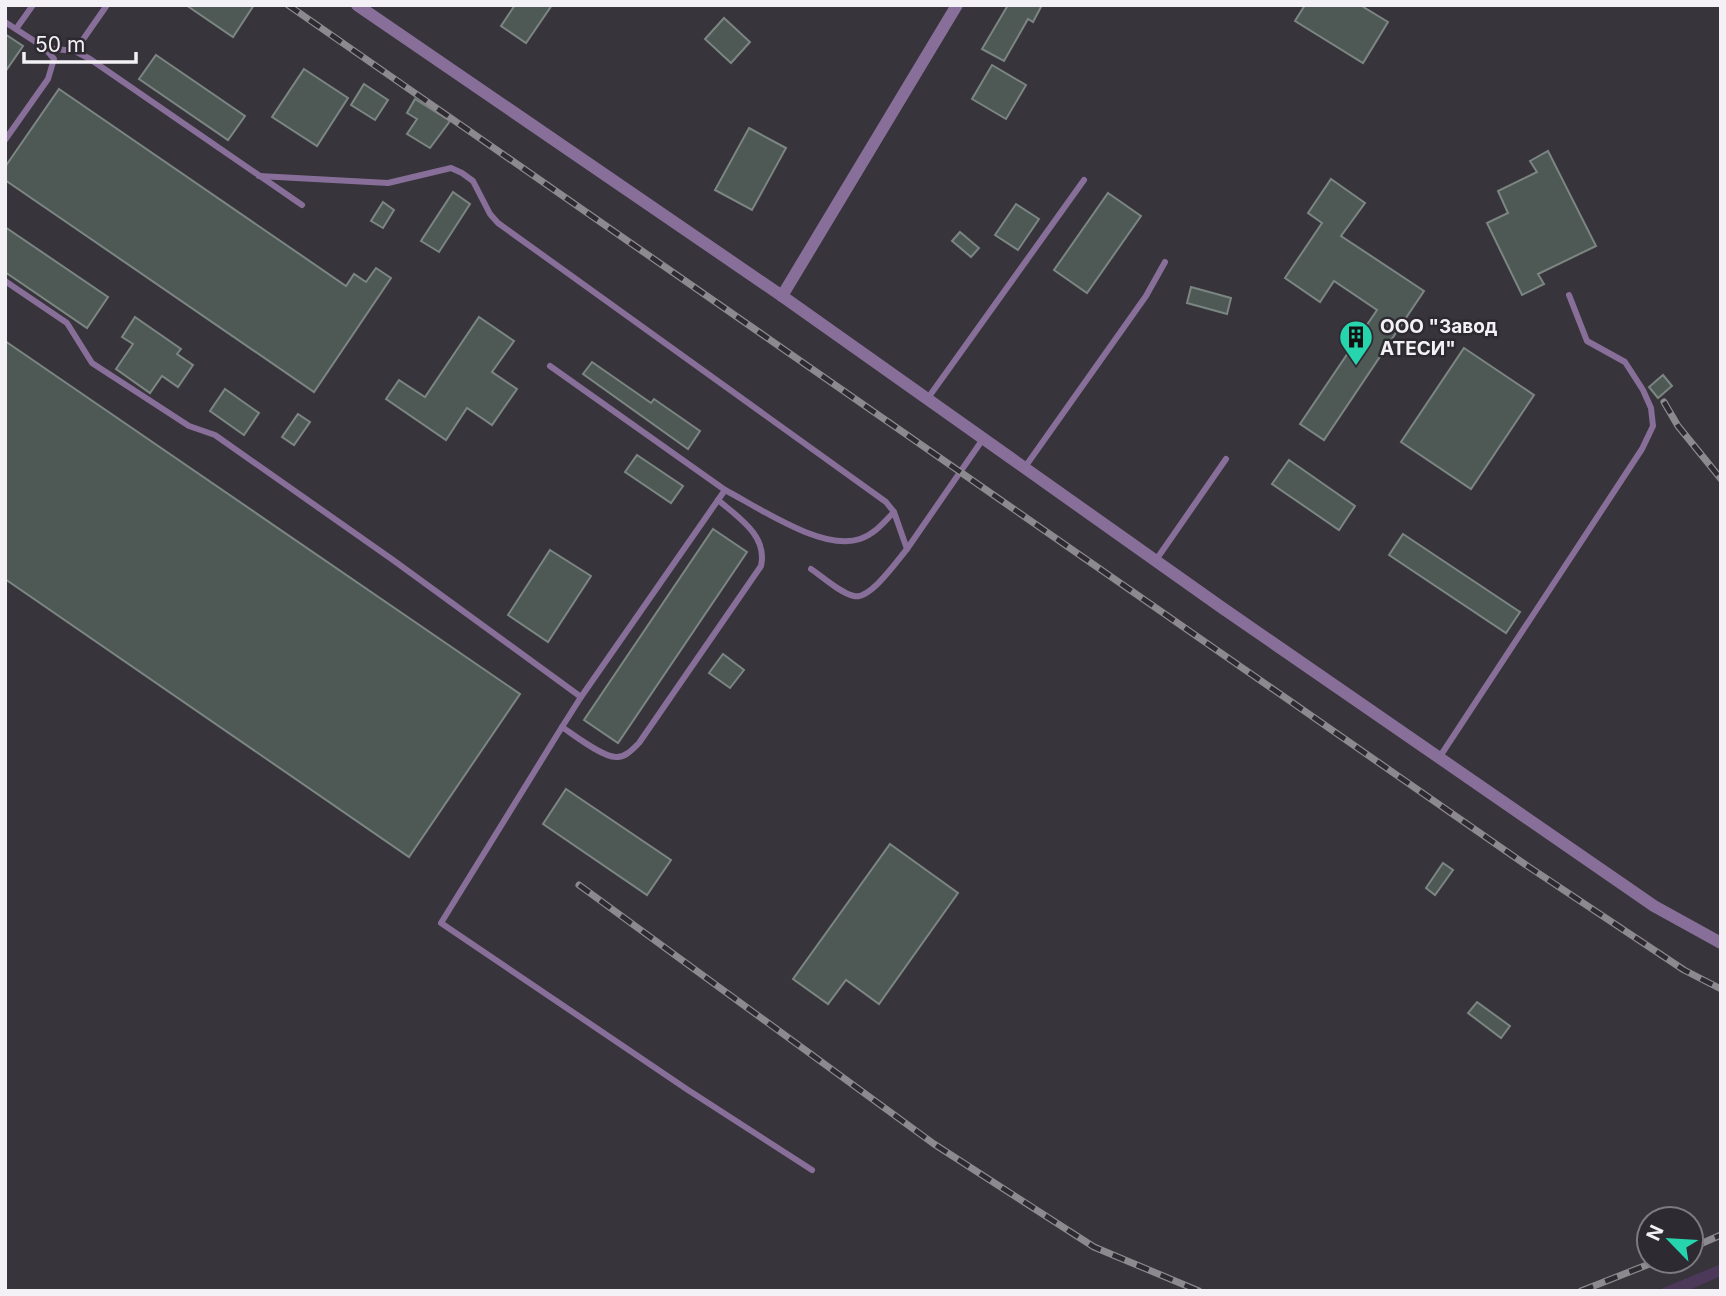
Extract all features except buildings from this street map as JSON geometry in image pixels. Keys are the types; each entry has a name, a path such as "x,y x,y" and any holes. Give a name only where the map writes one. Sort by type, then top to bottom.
{"street":[{"path":"357,5 782,296 1654,906 1721,943"},
{"path":"782,296 957,5"}],"lane":[{"path":"16,29 33,5"},
{"path":"75,51 107,5"},
{"path":"5,22 45,48 54,59 48,79 5,139"},
{"path":"45,48 75,51 302,205"},
{"path":"259,176 388,183 451,168 463,173 473,181 490,214 498,223 886,502 894,512 907,549"},
{"path":"928,398 1083,180"},
{"path":"1025,467 1146,296 1165,262"},
{"path":"5,281 67,323 92,363 189,426 215,435 581,697"},
{"path":"1439,758 1642,449 1653,426 1651,408 1625,362 1587,341 1569,295"},
{"path":"550,366 725,490 802,531 835,541 859,540 877,530 894,512"},
{"path":"811,569 852,596 861,596 878,584 907,549 984,438"},
{"path":"1156,560 1226,459"},
{"path":"725,490 581,697 441,923 688,1090 812,1170"},
{"path":"562,727 608,756 618,758 629,752 639,743 756,573 764,554 753,531 718,500"}],"shaded area":[{"path":"1721,1264 1721,1276 1687,1291 1656,1291 1695,1275 1705,1275 1705,1271"}],"railway":[{"path":"288,5 1529,867 1684,970 1721,989"},
{"path":"1664,402 1678,426 1721,479"},
{"path":"579,885 934,1144 1094,1247 1199,1291"},
{"path":"1705,1242 1721,1235"},
{"path":"1581,1291 1635,1270"}],"place":[{"name":"ООО \"Завод АТЕСИ\"","path":"1356,367"}]}
